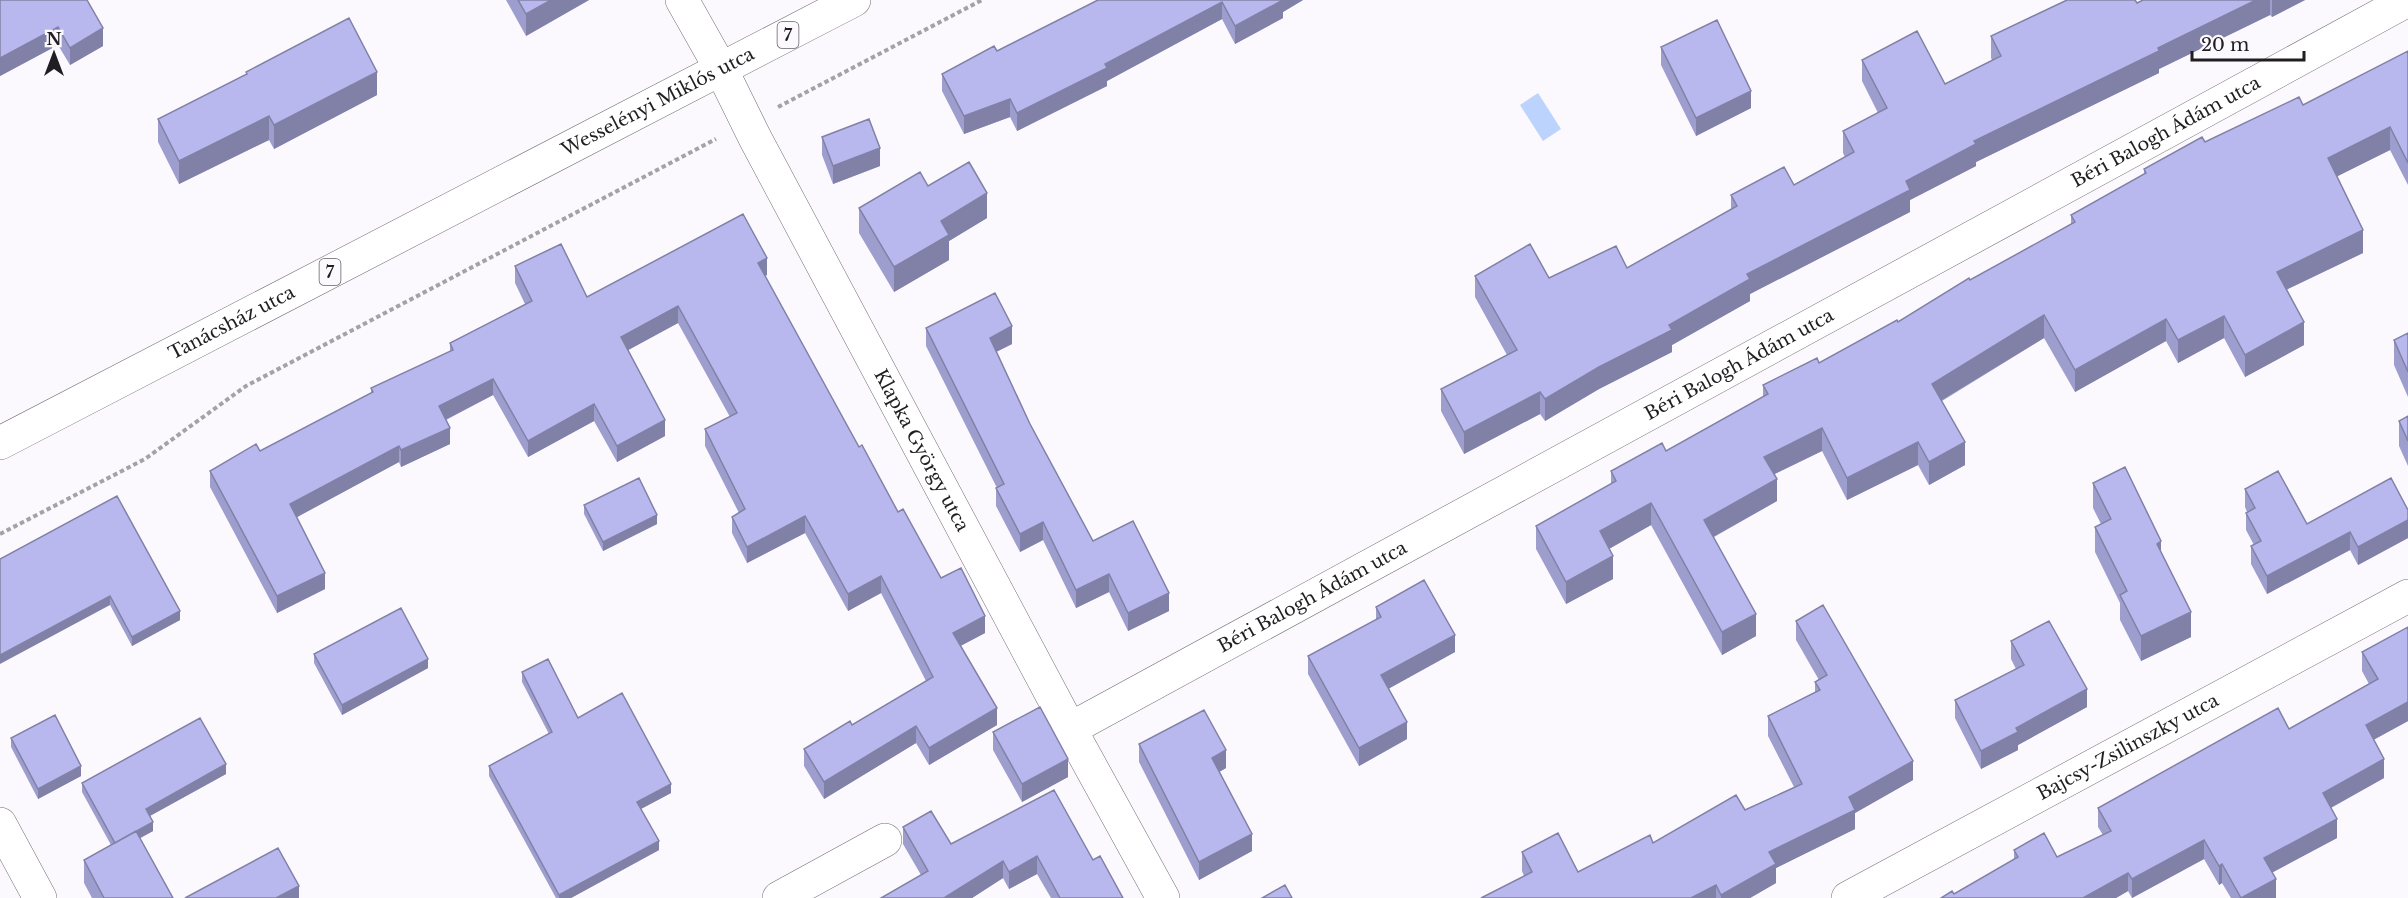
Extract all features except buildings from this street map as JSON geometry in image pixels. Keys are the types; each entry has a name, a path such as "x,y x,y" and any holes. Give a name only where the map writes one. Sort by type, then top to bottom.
{"street":[{"name":"Klapka György utca","path":"682,0 721,69 747,123 1070,729 1163,898"},
{"name":"Wesselényi Miklós utca","path":"462,204 854,0"},
{"name":"Béri Balogh Ádám utca","path":"1070,729 2408,0"},
{"name":"Tanácsház utca","path":"0,443 462,204"},
{"name":"Bajcsy-Zsilinszky utca","path":"1848,898 2408,596"},
{"path":"0,824 40,898"},
{"path":"779,898 885,840"}],"path":[{"path":"0,534 145,459 246,387 982,0"}],"water":[{"path":"1538,93 1561,129 1543,141 1520,105"}]}
